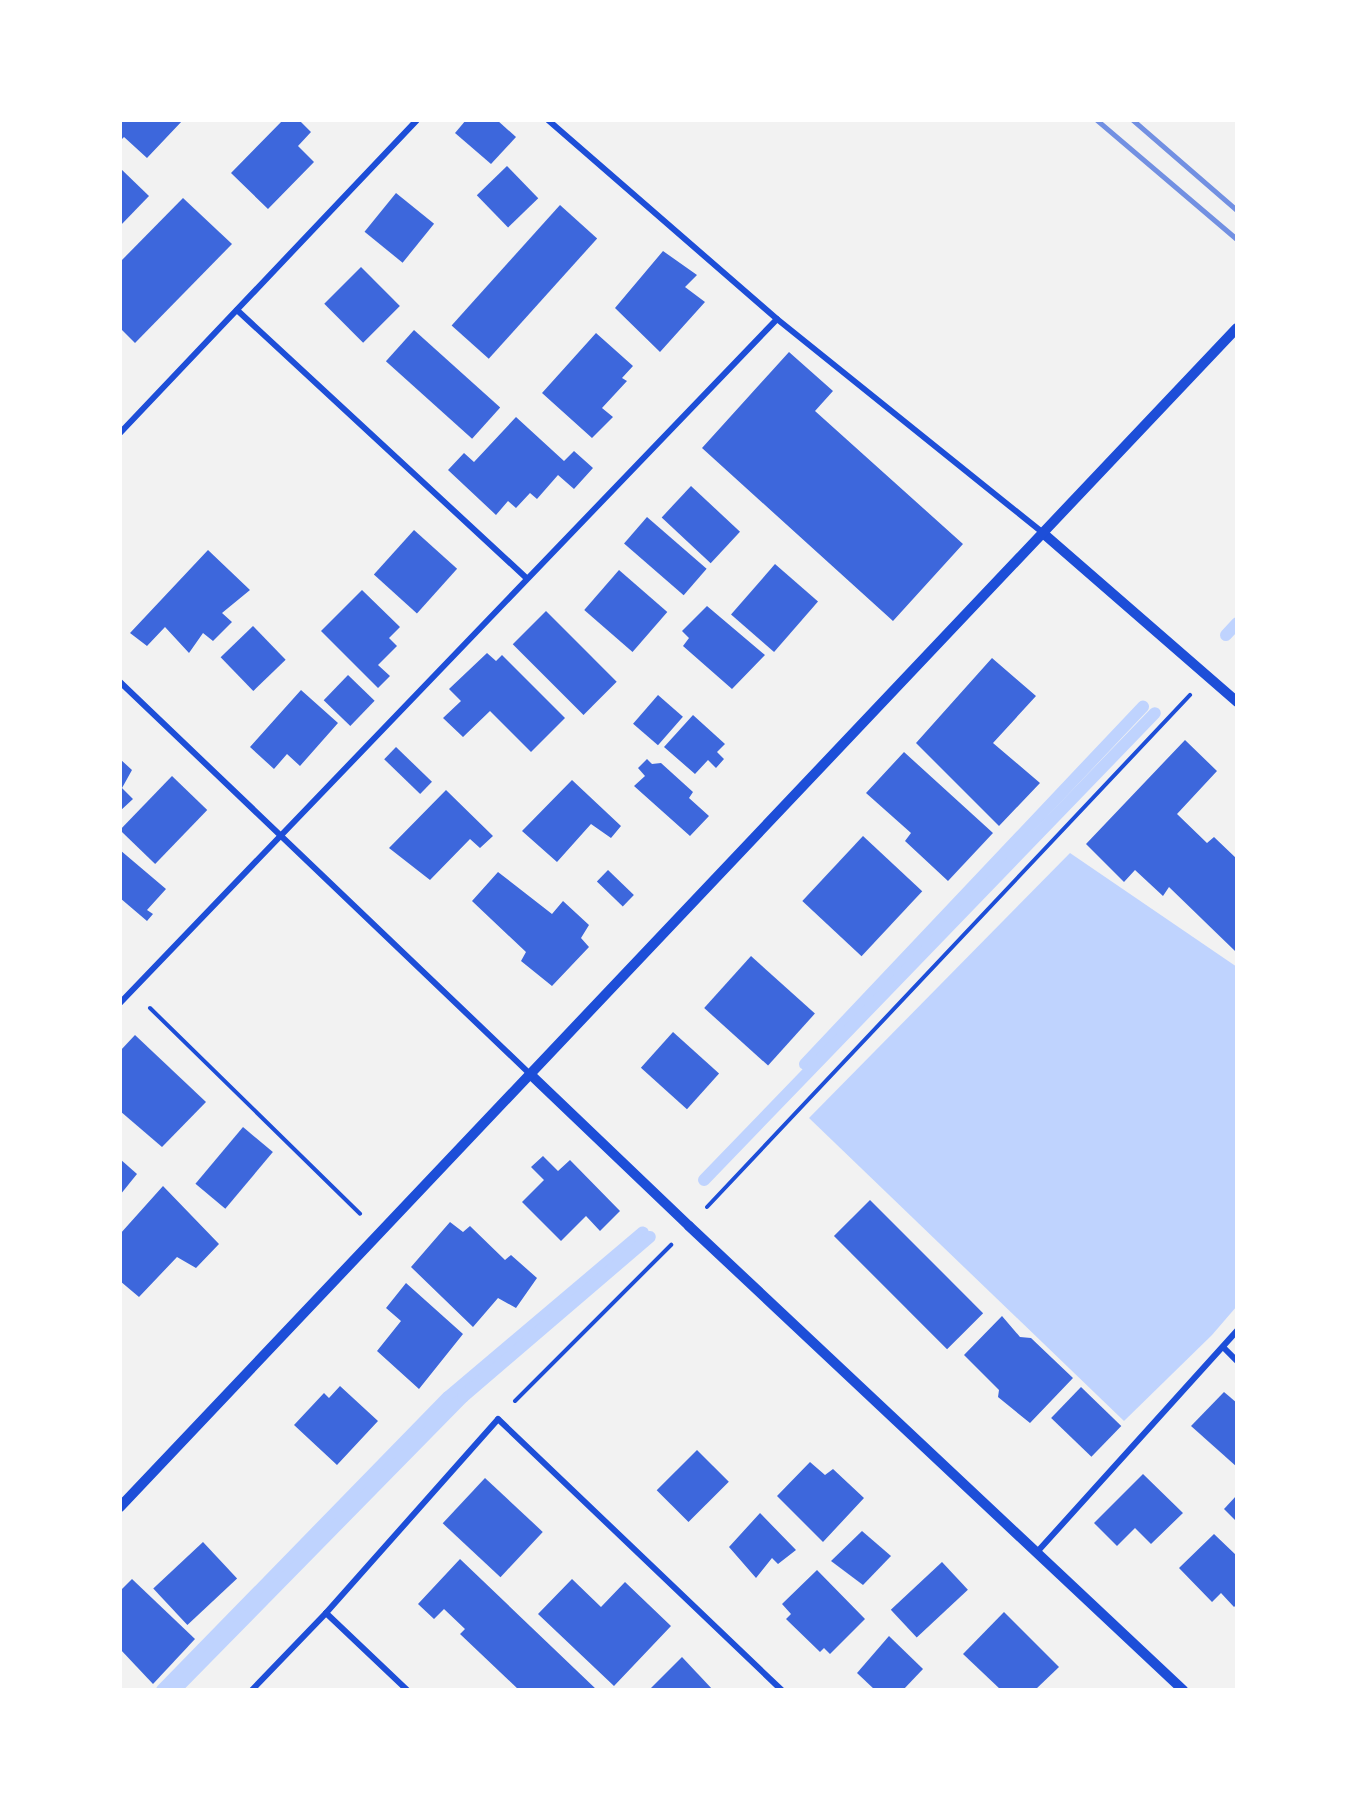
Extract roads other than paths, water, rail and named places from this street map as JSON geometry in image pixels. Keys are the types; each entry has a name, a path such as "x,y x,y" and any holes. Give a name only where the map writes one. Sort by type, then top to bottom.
{"street":[{"path":"120,433 417,120"},
{"path":"548,120 777,319 1044,534 1237,702"},
{"path":"237,310 526,578"},
{"path":"120,1003 777,319"},
{"path":"120,1507 1237,328"},
{"path":"120,682 689,1226 1038,1551 1183,1690"},
{"path":"1038,1551 1237,1331"},
{"path":"1222,1347 1237,1361"},
{"path":"252,1690 326,1613 498,1419 782,1690"},
{"path":"326,1613 407,1690"}],"water":[{"path":"1070,853 1237,967 1237,1306 1212,1335 1124,1421 809,1118"}],"waterway":[{"path":"1226,635 1237,623"},
{"path":"805,1064 1143,707"},
{"path":"704,1180 1155,713"},
{"path":"162,1690 448,1397 643,1232"},
{"path":"175,1690 463,1397 650,1237"}],"railway":[{"path":"1097,120 1237,239"},
{"path":"1133,120 1237,210"}]}
